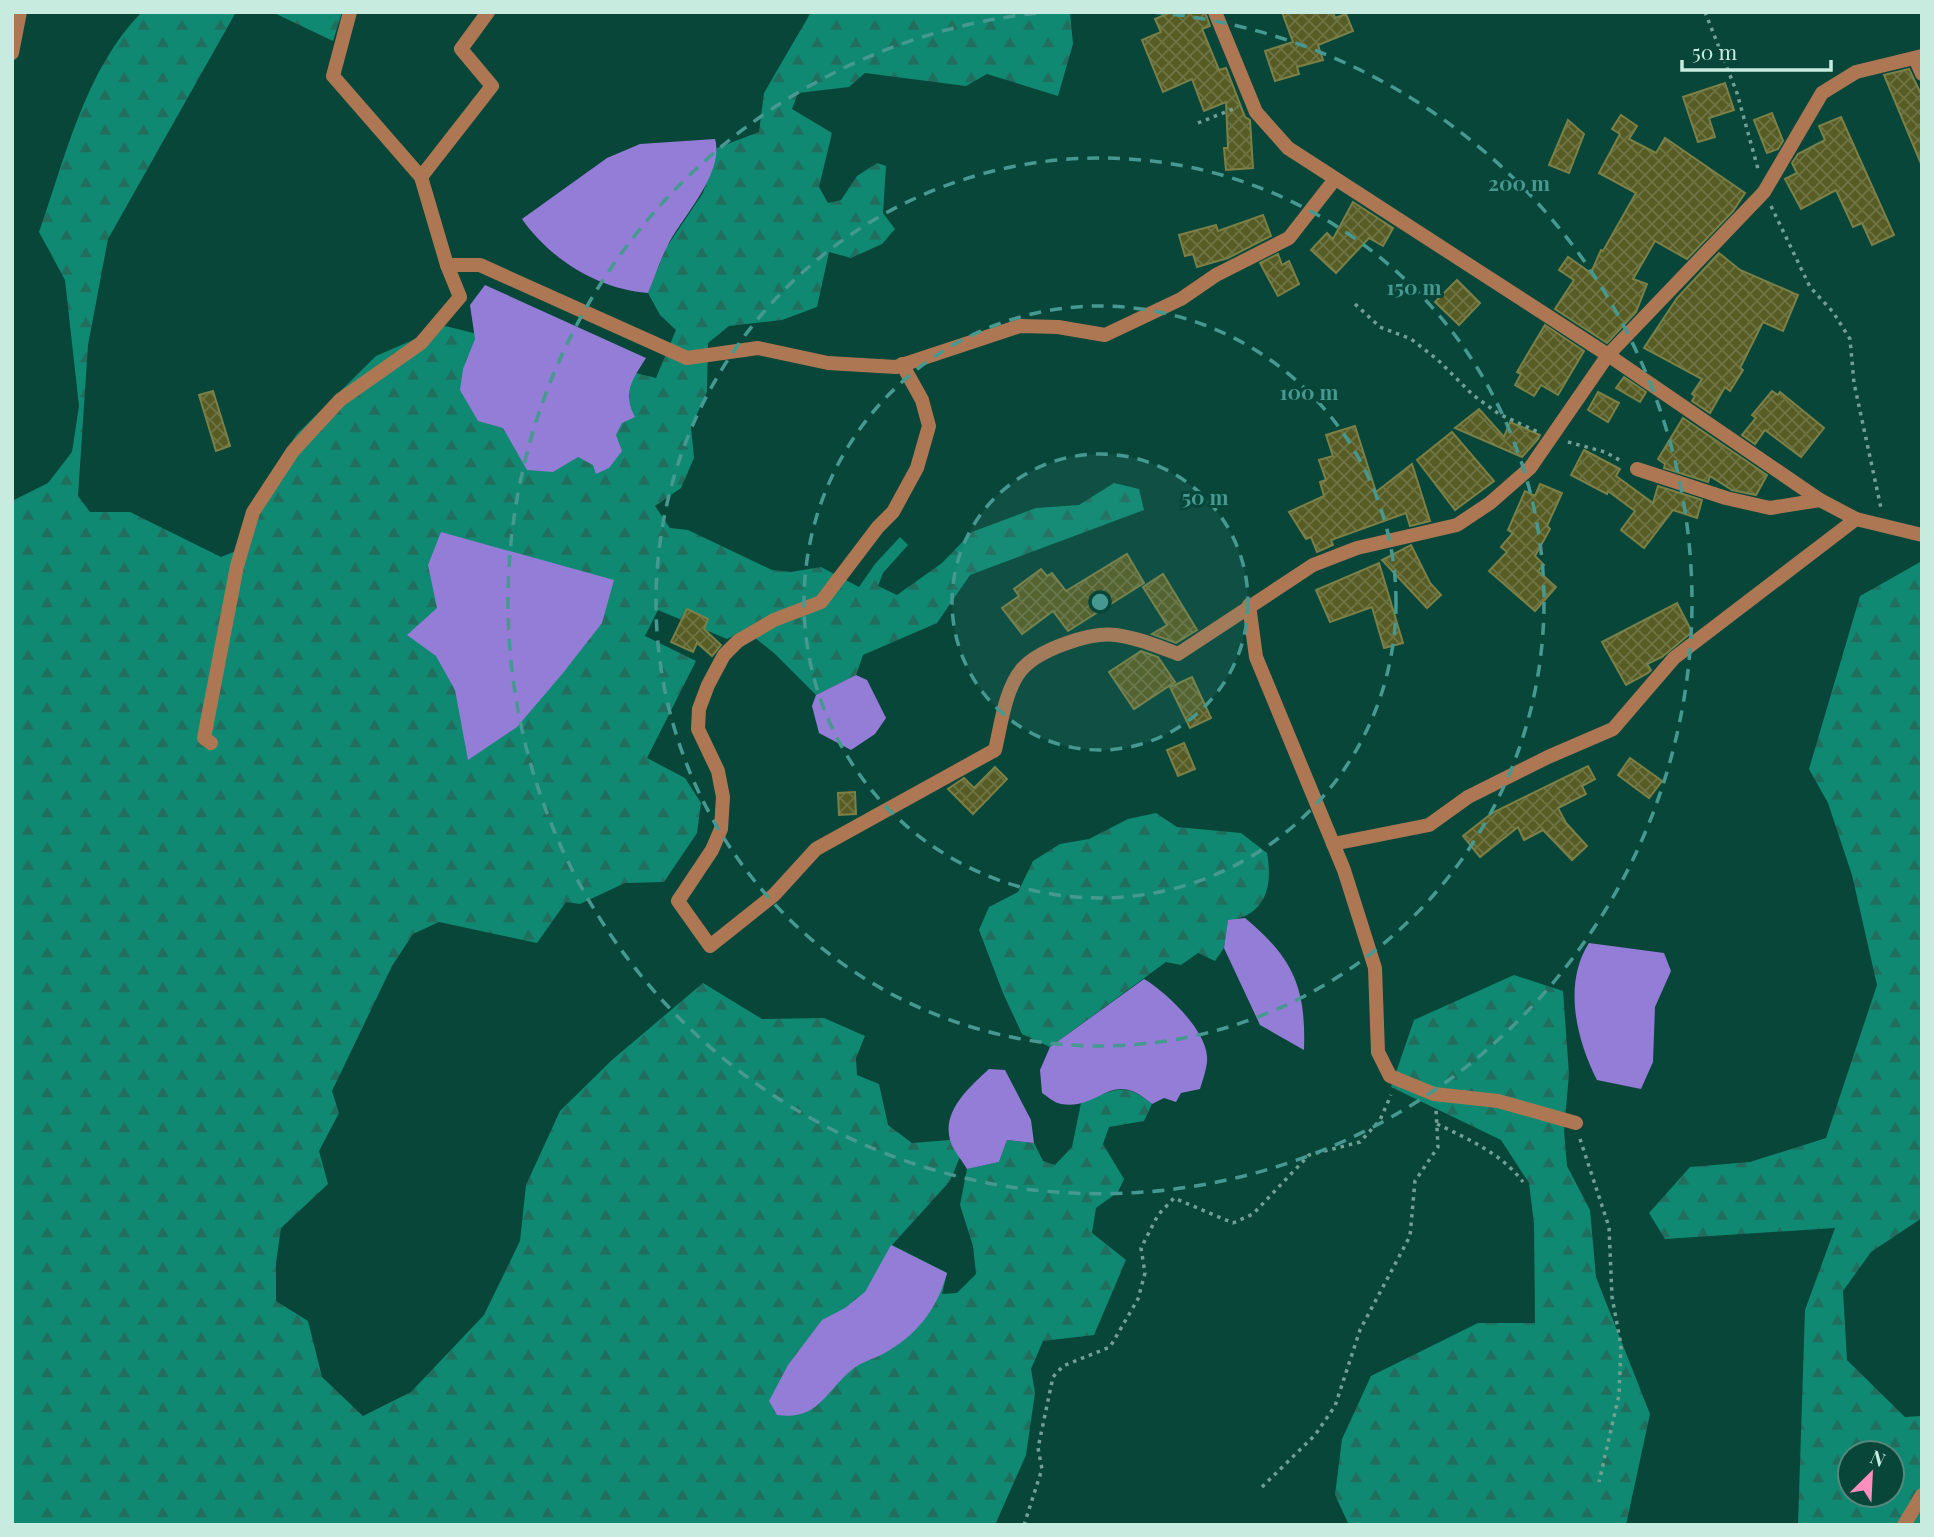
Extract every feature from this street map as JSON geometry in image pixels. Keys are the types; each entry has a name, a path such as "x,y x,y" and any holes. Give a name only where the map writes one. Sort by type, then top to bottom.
{"street":[{"path":"12,53 20,12"},
{"path":"211,743 204,738 237,566 253,512 293,451 340,400 421,343 460,297 447,265 421,177 333,76 350,12"},
{"path":"421,177 492,86 461,49 488,12"},
{"path":"1215,12 1256,112 1289,148 1608,355 1819,500 1856,519 1922,536"},
{"path":"902,364 922,400 929,426 917,468 893,512 878,527 821,602 774,620 738,640 724,655 699,709 698,729 718,771 723,797 721,829 712,850 678,901 710,946 775,895 816,849 995,750 1007,701 1022,670 1042,654 1064,643 1112,635 1138,639 1178,654 1313,565 1357,548 1457,525 1490,503 1530,468 1608,355 1764,192 1822,93 1856,72 1918,57 1922,74"},
{"path":"447,265 480,265 687,358 758,348 828,363 896,367 1020,326 1058,327 1104,335 1181,299 1216,275 1289,238 1335,179"},
{"path":"1637,469 1726,498 1770,508 1819,500"},
{"path":"1333,844 1429,825 1468,797 1548,757 1613,729 1674,659 1856,519"},
{"path":"1249,605 1256,657 1333,844 1375,968 1378,1052 1390,1076 1434,1094 1499,1101 1576,1123"},
{"path":"1904,1525 1922,1496"}],"path":[{"path":"1705,12 1737,93 1764,192 1810,287 1833,312 1850,339 1854,383 1885,527"},
{"path":"1198,123 1252,101"},
{"path":"1355,304 1380,327 1411,339 1499,414 1551,438 1605,452 1637,469"},
{"path":"1024,1525 1042,1469 1038,1448 1052,1377 1063,1366 1110,1347 1138,1298 1145,1273 1142,1248 1158,1215 1174,1198 1233,1223 1253,1214 1309,1155 1360,1142 1380,1120 1397,1080"},
{"path":"1262,1487 1315,1435 1335,1406 1360,1330 1410,1236 1415,1181 1438,1147 1434,1094"},
{"path":"1576,1123 1609,1227 1612,1297 1621,1345 1619,1395 1599,1482"},
{"path":"1437,1124 1473,1141 1511,1166 1523,1182"}],"green space":[{"path":"142,12 236,12 108,239 88,345 78,496 90,512 130,512 221,557 236,551 247,510 297,434 376,356 445,326 656,378 676,330 660,315 648,293 666,248 703,193 717,148 759,132 764,93 811,12 1070,12 1073,44 1058,96 987,74 966,86 865,73 849,87 798,93 792,109 832,133 819,187 828,203 841,200 857,176 877,163 886,166 883,213 895,229 882,244 851,258 829,252 817,307 782,320 729,326 708,343 707,392 691,427 694,458 681,488 655,506 670,528 688,530 772,570 791,572 821,567 859,587 875,564 900,537 908,545 883,573 878,586 897,595 942,563 972,532 1036,508 1079,505 1114,483 1139,489 1144,510 970,575 937,623 863,655 856,675 816,695 774,653 745,630 727,639 658,610 645,636 696,661 647,758 685,778 701,803 697,833 664,882 625,883 580,904 566,902 537,943 439,922 413,934 392,966 332,1091 339,1113 319,1151 328,1184 281,1228 276,1263 276,1301 308,1321 322,1377 363,1416 411,1392 484,1315 520,1241 526,1185 560,1111 612,1060 703,983 762,1019 824,1018 865,1036 856,1058 857,1075 879,1084 888,1125 912,1143 950,1140 960,1157 950,1181 892,1245 947,1273 942,1294 957,1293 976,1274 973,1246 960,1205 967,1169 999,1162 1007,1140 1034,1143 1043,1161 1055,1165 1072,1147 1081,1103 1118,1090 1133,1092 1152,1104 1144,1121 1109,1127 1103,1144 1124,1179 1118,1192 1096,1208 1092,1233 1126,1260 1094,1335 1043,1341 1031,1369 1035,1393 1026,1455 995,1525 12,1525 12,501 48,483 72,452 79,406 65,280 39,232 91,87 122,35"},
{"path":"272,12 342,12 333,41"},
{"path":"1922,561 1922,1218 1871,1252 1843,1291 1847,1360 1905,1417 1922,1416 1922,1525 1798,1525 1805,1310 1835,1228 1665,1239 1649,1213 1690,1167 1750,1162 1826,1138 1877,985 1852,875 1828,803 1809,769 1860,596"},
{"path":"1156,813 1177,827 1241,833 1267,853 1269,877 1264,898 1251,913 1228,921 1224,948 1215,961 1198,953 1181,965 1166,962 1050,1047 1022,1034 979,930 989,907 1018,892 1033,861 1060,844 1089,839 1128,819"},
{"path":"1514,975 1563,991 1569,1074 1564,1131 1567,1166 1590,1210 1596,1277 1650,1414 1626,1525 1349,1525 1335,1495 1342,1439 1371,1376 1478,1323 1535,1323 1534,1224 1529,1183 1501,1140 1391,1087 1414,1020"}],"shaded area":[{"path":"715,139 714,167 708,181 667,247 648,293 611,286 577,270 547,247 522,219 607,158 640,144"},
{"path":"485,285 646,358 630,387 629,401 635,417 622,423 616,435 622,451 609,468 596,474 593,465 578,457 553,472 527,470 503,428 478,421 460,390 463,369 475,339 470,305"},
{"path":"441,532 614,580 602,623 563,673 517,727 468,760 455,690 436,656 407,635 437,608 428,565"},
{"path":"856,675 867,680 886,718 875,734 851,750 819,733 812,706 816,695"},
{"path":"1245,918 1275,947 1293,975 1302,1008 1304,1050 1260,1025 1224,948 1228,920"},
{"path":"1589,943 1664,953 1671,971 1655,1007 1653,1062 1641,1089 1597,1080 1583,1047 1575,1011 1575,993 1576,976"},
{"path":"1144,979 1183,1012 1205,1045 1207,1060 1200,1089 1181,1093 1176,1102 1164,1098 1152,1104 1126,1089 1115,1090 1075,1104 1058,1103 1042,1093 1040,1070 1050,1047"},
{"path":"989,1069 1005,1070 1031,1120 1034,1143 1007,1140 999,1162 967,1169 951,1143 950,1119 959,1100"},
{"path":"891,1245 947,1273 937,1299 924,1321 895,1347 854,1368 812,1409 791,1416 777,1415 769,1401 788,1365 822,1320 845,1308 865,1292"}],"building":[{"path":"1172,12 1205,12 1210,26 1202,29 1219,70 1226,68 1245,117 1250,120 1253,168 1226,170 1226,102 1204,111 1192,79 1163,92 1142,40 1161,32 1155,19"},
{"path":"1282,12 1333,12 1335,18 1346,14 1353,31 1318,45 1323,60 1297,67 1299,74 1275,81 1265,51 1293,42"},
{"path":"1909,69 1922,96 1922,166 1884,75"},
{"path":"1725,83 1734,110 1709,118 1715,137 1698,142 1683,97"},
{"path":"1772,113 1783,141 1778,149 1767,153 1754,120"},
{"path":"1621,115 1637,126 1629,139 1656,153 1665,138 1745,193 1733,211 1687,259 1655,241 1633,279 1647,284 1636,312 1607,343 1555,309 1574,280 1559,270 1568,257 1591,273 1601,250 1603,251 1636,193 1599,173 1620,134 1612,129"},
{"path":"1841,117 1894,235 1872,245 1862,223 1853,227 1836,190 1801,209 1785,179 1797,173 1792,163 1798,154 1825,140 1819,126"},
{"path":"1568,120 1584,134 1569,173 1549,165"},
{"path":"1353,202 1393,228 1383,246 1369,238 1336,273 1311,250 1327,233 1333,239"},
{"path":"1263,215 1271,236 1228,258 1197,267 1193,254 1185,256 1179,235 1216,225 1218,231"},
{"path":"1719,253 1740,270 1798,295 1783,331 1763,322 1740,368 1743,370 1730,391 1725,387 1710,413 1692,401 1695,396 1692,394 1702,379 1644,348 1677,298"},
{"path":"1278,254 1282,265 1289,261 1299,284 1278,296 1260,263"},
{"path":"1457,280 1480,303 1459,325 1435,302"},
{"path":"1545,325 1584,351 1558,395 1541,385 1534,396 1515,385 1521,374 1517,372"},
{"path":"1624,377 1646,392 1640,402 1616,388"},
{"path":"213,391 230,446 216,451 199,395"},
{"path":"1772,391 1778,395 1780,392 1824,428 1801,457 1765,430 1755,444 1742,435 1756,418 1752,415"},
{"path":"1598,392 1619,403 1608,422 1588,410"},
{"path":"1479,409 1504,437 1510,422 1540,435 1522,457 1455,428"},
{"path":"1683,418 1767,475 1756,495 1732,490 1710,476 1708,482 1664,468 1665,464 1658,459"},
{"path":"1355,426 1376,492 1412,464 1430,521 1410,526 1406,513 1331,540 1333,545 1317,552 1311,537 1306,539 1289,512 1324,496 1320,482 1326,480 1319,460 1333,456 1326,435"},
{"path":"1452,432 1494,481 1455,510 1417,460"},
{"path":"1584,450 1620,469 1616,476 1653,503 1658,486 1702,500 1697,518 1673,510 1644,548 1621,530 1635,511 1608,491 1607,494 1571,475"},
{"path":"1540,484 1562,493 1547,526 1550,529 1535,556 1544,565 1538,571 1556,587 1535,611 1489,571 1507,552 1501,547 1513,533 1508,530 1525,491 1535,496"},
{"path":"1411,545 1430,583 1441,595 1427,608 1382,560"},
{"path":"1127,554 1144,583 1068,631 1053,611 1022,634 1002,608 1019,596 1014,589 1041,569 1047,576 1052,573 1066,591"},
{"path":"1379,563 1403,643 1384,648 1372,607 1330,622 1316,590"},
{"path":"1163,574 1197,630 1176,643 1152,634 1167,625 1143,587"},
{"path":"1677,603 1692,632 1662,657 1647,664 1651,670 1648,673 1626,685 1602,642"},
{"path":"687,609 708,619 704,629 721,645 712,656 697,643 693,652 671,642"},
{"path":"1141,651 1158,657 1175,682 1134,709 1109,672"},
{"path":"1192,677 1211,718 1190,728 1170,687"},
{"path":"1184,743 1195,769 1178,776 1167,750"},
{"path":"1630,758 1662,781 1649,798 1618,775"},
{"path":"1588,766 1595,779 1582,786 1586,794 1558,808 1566,823 1587,846 1572,860 1543,830 1524,840 1518,827 1480,857 1463,836 1492,813"},
{"path":"995,767 1007,779 973,814 948,789 964,778 974,788"},
{"path":"855,792 856,814 839,815 838,793"}]}
